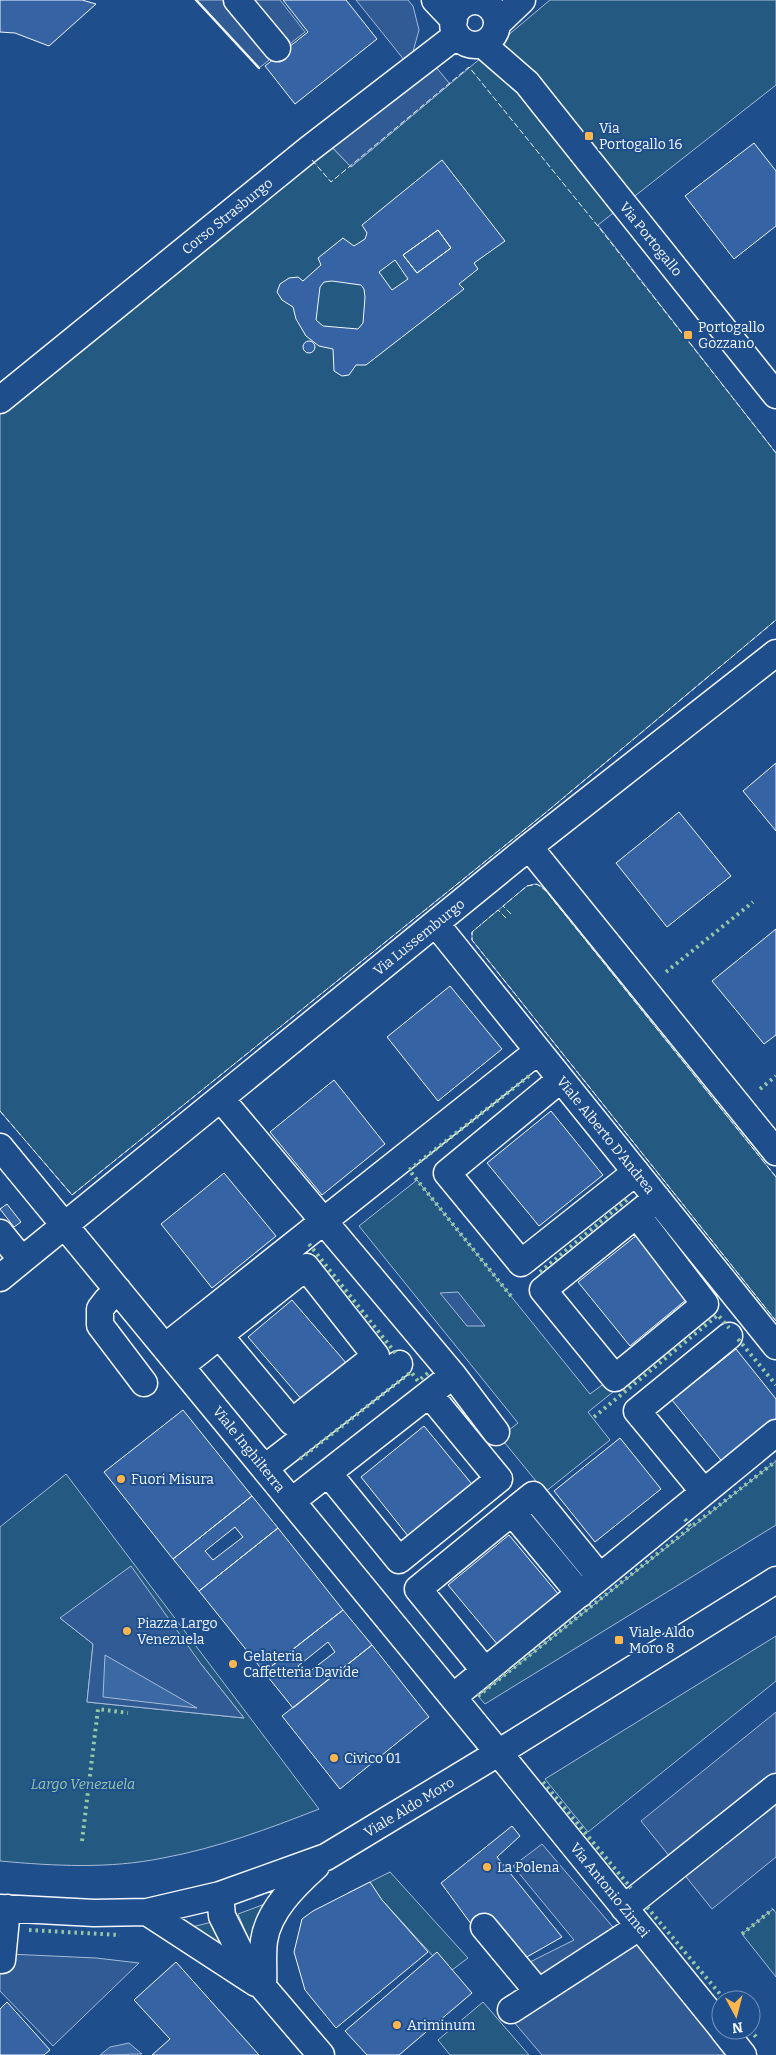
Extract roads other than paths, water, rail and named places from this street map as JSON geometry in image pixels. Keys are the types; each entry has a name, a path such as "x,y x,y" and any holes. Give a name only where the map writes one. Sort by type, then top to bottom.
{"street":[{"path":"237,0 278,48"},
{"name":"Via Portogallo","path":"435,0 478,18 527,83 776,395"},
{"name":"Corso Strasburgo","path":"0,400 309,149 478,18 522,0"},
{"name":"Via Lussemburgo","path":"0,1278 529,847 776,653"},
{"path":"529,847 776,1152"},
{"name":"Viale Alberto D'Andrea","path":"436,924 776,1346"},
{"path":"173,1356 323,1221 538,1051"},
{"path":"561,1079 447,1173 615,1378 705,1304 637,1215"},
{"path":"221,1099 453,1375 496,1432"},
{"name":"Viale Inghilterra","path":"0,1146 498,1752"},
{"path":"521,1263 636,1172"},
{"path":"543,1290 657,1198"},
{"path":"0,1233 22,1260"},
{"path":"173,1356 219,1335 306,1267 376,1356 292,1422 219,1335"},
{"path":"118,1290 106,1300 100,1310 100,1325 144,1383"},
{"path":"704,1492 637,1411 729,1336"},
{"path":"265,1468 399,1364"},
{"path":"292,1501 453,1375"},
{"path":"328,1473 399,1560 498,1479 430,1394"},
{"path":"453,1697 776,1433"},
{"path":"485,1671 418,1589 512,1512 533,1495 600,1577"},
{"path":"512,1512 580,1594"},
{"name":"Viale Aldo Moro","path":"3,1908 94,1913 147,1912 220,1895 326,1857 776,1580"},
{"name":"Via Antonio Zimei","path":"498,1752 711,2015"},
{"path":"484,1927 527,1999 632,1917 776,1787"},
{"path":"263,1987 264,1939 274,1916 289,1892 326,1857"},
{"path":"220,1895 222,1916 239,1950 263,1987 321,2055"},
{"path":"2,1953 3,1908"},
{"path":"147,1912 263,1987"},
{"name":"Via Antonio Zimei","path":"731,2040 743,2055"}],"place":[{"name":"Via Portogallo 16","path":"589,136"},
{"name":"Portogallo Gozzano","path":"688,335"},
{"name":"Fuori Misura","path":"121,1479"},
{"name":"Piazza Largo Venezuela","path":"127,1631"},
{"name":"Viale Aldo Moro 8","path":"619,1640"},
{"name":"Gelateria Caffetteria Davide","path":"233,1664"},
{"name":"Civico 01","path":"334,1758"},
{"name":"La Polena","path":"487,1867"},
{"name":"Ariminum","path":"397,2025"}],"park label":[{"name":"Largo Venezuela","path":"83,1784"}]}
